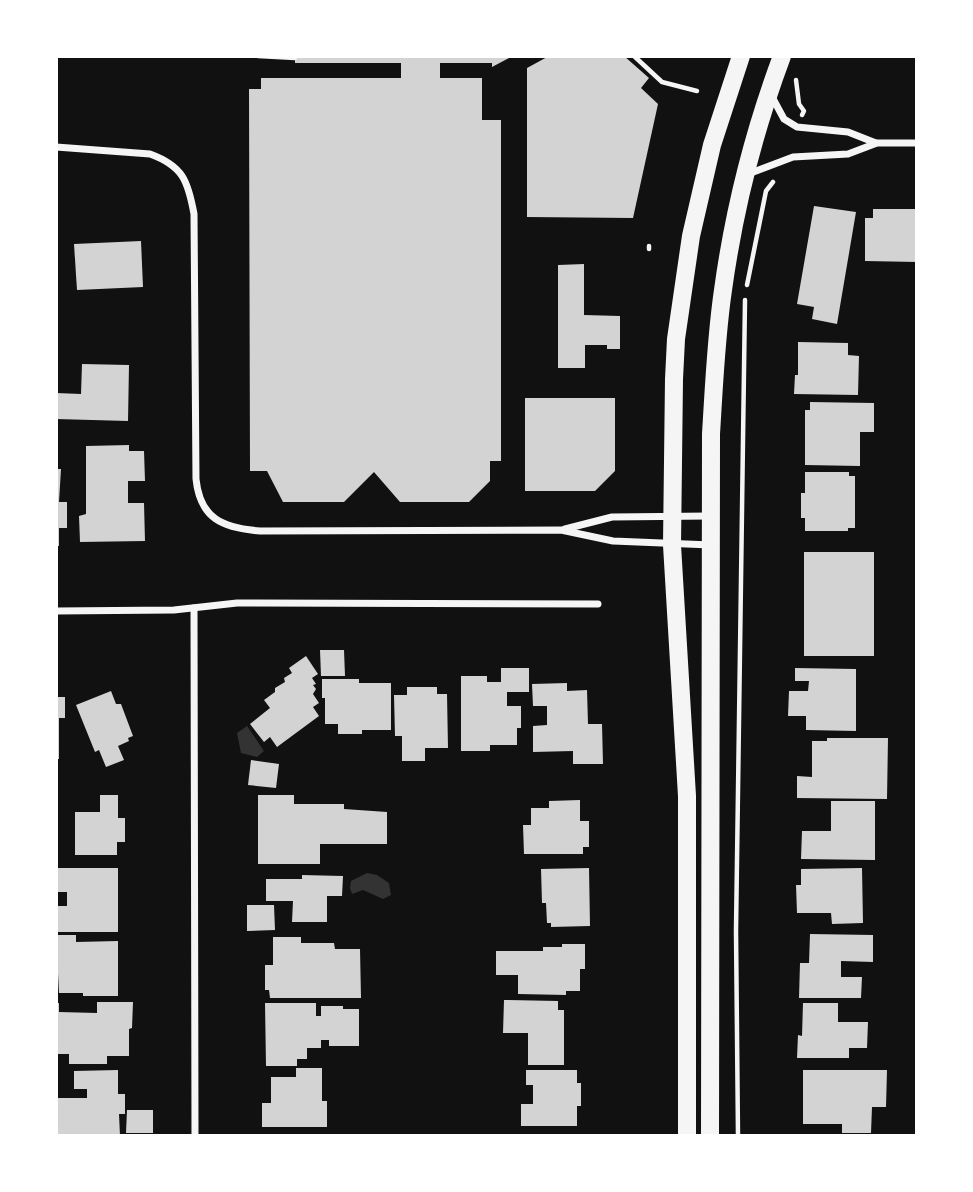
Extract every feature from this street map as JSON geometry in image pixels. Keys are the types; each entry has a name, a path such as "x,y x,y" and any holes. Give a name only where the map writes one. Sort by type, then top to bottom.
{"main road":[{"path":"687,1136 687,796 672,545 676,339 691,236 712,145 740,56"},
{"path":"710,1136 711,434 715,365 723,291 745,175 782,56"}],"street":[{"path":"769,91 784,119 797,127 848,132 877,143"},
{"path":"745,175 793,157 848,153 877,143 917,143"},
{"path":"56,148 150,154 164,159 182,174 189,186 194,214 197,496 211,517 235,529 260,531 561,530 613,541 712,545"},
{"path":"561,530 612,517 712,516"},
{"path":"56,611 194,608 237,603 598,604"},
{"path":"194,608 195,1136"}],"path":[{"path":"258,56 295,58"},
{"path":"634,56 662,82 697,91"},
{"path":"797,127 804,111 799,103 795,82 798,73"},
{"path":"738,1136 736,931 745,297 766,191 776,178"}],"shaded area":[{"path":"247,726 264,751 257,757 241,753 237,733"},
{"path":"367,873 377,875 389,883 391,895 383,899 363,890 352,894 351,881"}],"building":[{"path":"295,56 513,56 492,67 492,63 440,63 440,78 482,78 482,120 501,120 501,461 490,461 490,481 469,502 400,502 374,472 344,502 283,502 267,471 250,471 249,89 261,89 261,78 401,78 401,63 295,63"},
{"path":"549,56 624,56 649,78 641,88 658,104 633,218 527,217 527,68"},
{"path":"814,206 856,212 837,324 812,319 814,307 797,304"},
{"path":"873,209 917,209 917,262 865,261 865,218 873,218"},
{"path":"141,241 143,287 77,290 74,244"},
{"path":"584,264 584,315 620,316 620,349 607,349 607,345 585,345 585,368 558,368 558,265"},
{"path":"798,342 848,343 848,355 859,356 858,395 794,394 795,375 798,375"},
{"path":"82,364 129,365 128,421 56,419 56,393 81,394"},
{"path":"525,398 615,398 615,471 595,491 525,491"},
{"path":"810,402 874,403 874,432 860,432 860,466 805,465 805,410 810,410"},
{"path":"129,445 129,451 144,451 145,481 128,481 128,503 144,503 145,541 80,542 79,516 86,514 86,446"},
{"path":"56,469 61,469 59,502 67,502 67,528 59,528 59,546 56,546"},
{"path":"805,472 849,472 849,476 855,476 855,528 848,528 848,531 805,531 805,518 801,518 801,493 805,493"},
{"path":"804,552 874,552 874,656 804,656"},
{"path":"320,650 344,650 345,676 321,676"},
{"path":"306,656 318,674 312,678 316,684 313,685 316,689 313,694 319,703 313,707 319,716 277,747 270,737 264,742 250,724 270,708 264,700 285,682 284,678 292,673 289,668"},
{"path":"501,668 529,668 529,692 507,692 507,706 521,706 521,728 517,728 517,745 490,745 490,751 461,751 461,676 487,676 487,682 501,682"},
{"path":"795,668 856,669 856,731 806,730 806,716 788,716 789,691 808,691 809,681 795,681"},
{"path":"322,679 359,679 359,683 391,683 391,730 362,730 362,734 338,734 338,724 325,724"},
{"path":"567,683 567,691 587,690 588,724 602,724 603,764 573,764 573,751 533,752 533,726 547,725 547,706 533,706 532,684"},
{"path":"407,687 437,687 437,694 447,694 448,748 425,748 425,761 402,761 402,736 395,736 394,695 407,695"},
{"path":"111,691 116,704 121,704 133,736 118,746 124,760 106,767 99,750 95,752 76,705"},
{"path":"56,697 65,697 65,718 59,718 59,759 56,759"},
{"path":"827,738 888,738 887,799 797,798 797,776 812,777 812,741 827,741"},
{"path":"251,760 279,764 276,788 248,785"},
{"path":"100,795 118,795 118,818 125,818 125,842 117,842 117,855 75,855 75,812 100,812"},
{"path":"258,795 294,795 294,804 344,804 344,809 387,812 387,844 320,844 320,864 258,864"},
{"path":"580,800 580,821 589,821 589,847 583,847 583,854 524,854 523,825 531,825 531,808 549,808 549,801"},
{"path":"831,801 875,801 875,860 801,859 802,831 831,831"},
{"path":"56,868 118,868 118,932 56,932 56,906 67,906 67,892 56,892"},
{"path":"589,868 590,926 551,927 551,923 547,923 546,903 542,903 541,869"},
{"path":"862,868 863,923 832,924 831,913 797,913 796,885 801,885 801,869"},
{"path":"302,875 343,876 342,896 327,896 327,922 292,922 293,901 266,901 266,879 302,879"},
{"path":"247,905 274,905 275,930 247,931"},
{"path":"810,934 873,935 873,962 841,961 841,977 862,977 861,998 799,998 800,963 809,963"},
{"path":"56,935 76,935 76,942 118,941 118,996 59,993"},
{"path":"273,937 301,937 301,943 334,943 335,949 360,949 361,998 270,998 269,990 265,990 265,965 273,965"},
{"path":"562,944 585,944 585,969 580,969 580,991 566,991 566,995 518,994 518,975 496,975 496,951 543,951 543,947 562,947"},
{"path":"504,1000 558,1001 558,1010 564,1010 564,1065 528,1065 528,1033 503,1033"},
{"path":"97,1002 133,1002 129,1056 107,1056 107,1064 69,1064 69,1054 56,1054 56,1003 59,1003 59,1012 97,1013"},
{"path":"265,1003 316,1003 316,1016 321,1016 321,1006 359,1009 359,1046 329,1046 329,1040 321,1040 321,1048 307,1048 307,1059 297,1059 297,1066 266,1066"},
{"path":"803,1003 838,1003 838,1022 868,1022 867,1048 849,1048 849,1058 797,1058 798,1035 802,1036"},
{"path":"296,1068 322,1068 322,1101 327,1101 327,1127 262,1127 262,1103 271,1103 271,1077 296,1077"},
{"path":"118,1070 118,1094 125,1094 125,1114 119,1114 120,1136 57,1136 56,1098 87,1098 87,1089 74,1089 74,1071"},
{"path":"526,1070 577,1070 577,1083 581,1083 581,1106 577,1106 577,1126 521,1126 521,1104 533,1104 533,1085 526,1085"},
{"path":"803,1070 887,1070 886,1107 872,1107 871,1133 842,1133 842,1124 803,1124"},
{"path":"127,1110 153,1110 153,1133 126,1133"}]}
